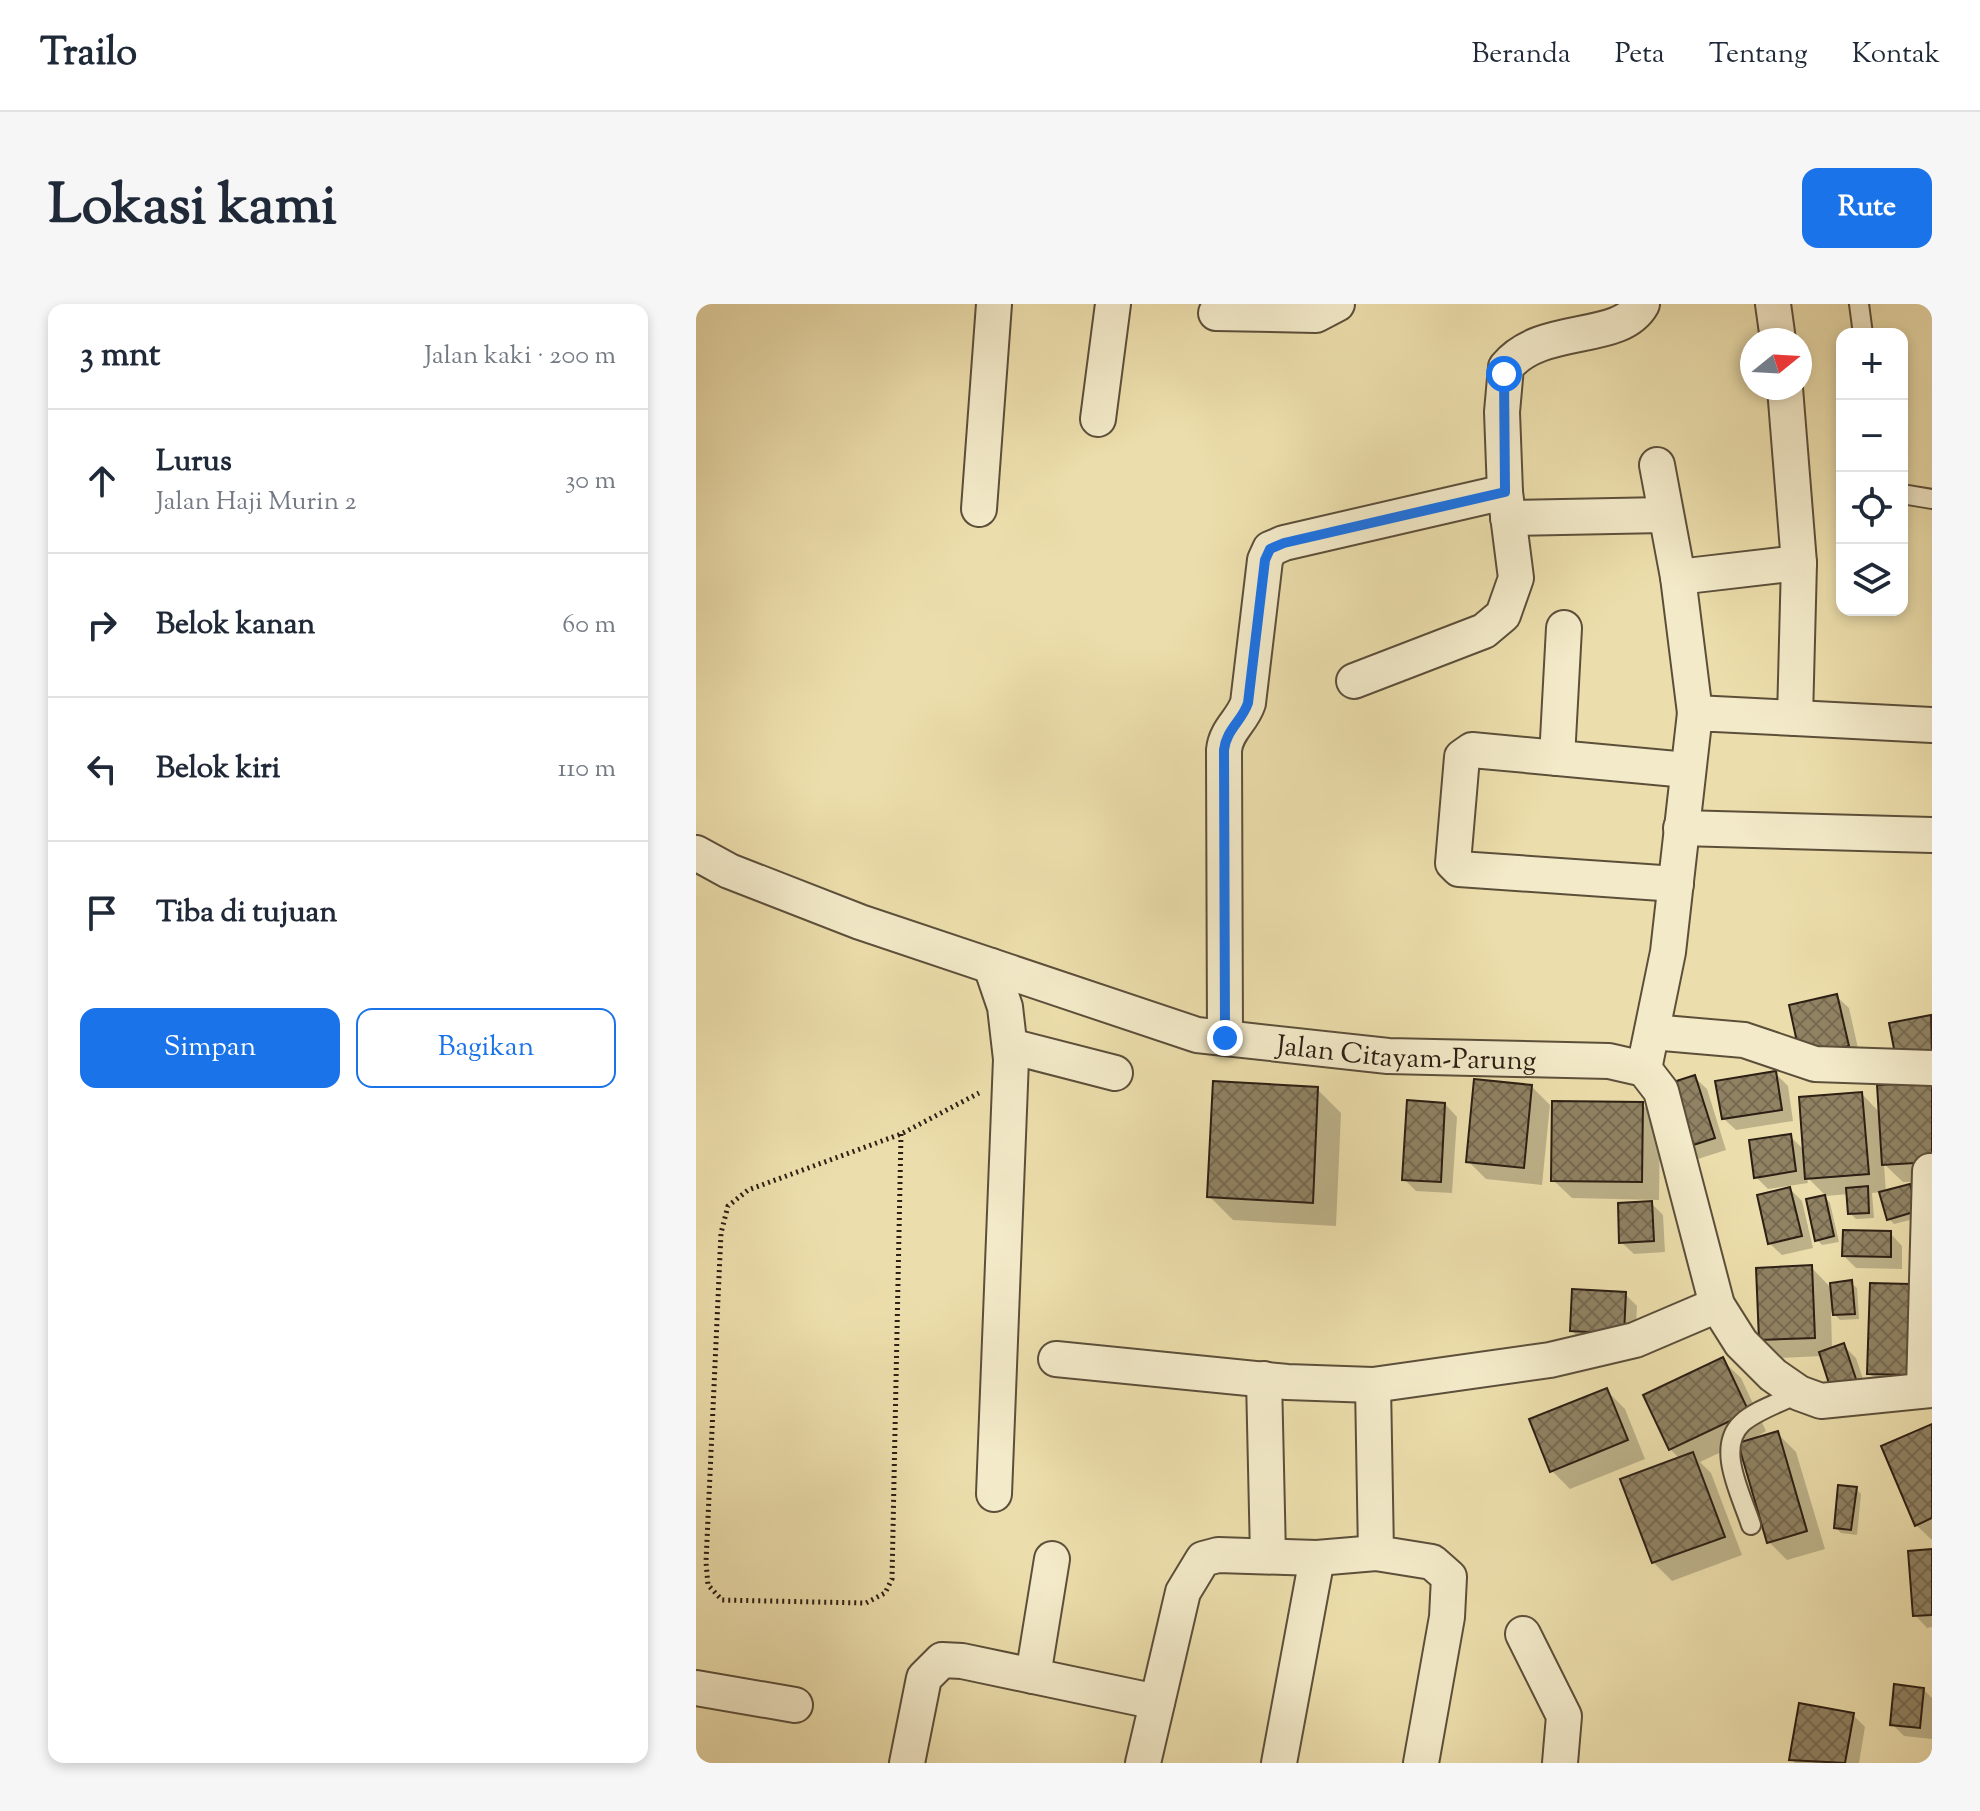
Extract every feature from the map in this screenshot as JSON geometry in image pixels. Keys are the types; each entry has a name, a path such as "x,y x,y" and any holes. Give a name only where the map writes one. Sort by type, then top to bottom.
{"street":[{"path":"979,509 994,304"},
{"path":"1098,419 1113,304"},
{"path":"1216,313 1316,315 1337,304"},
{"path":"1354,681 1484,631 1503,615 1516,578 1507,505 1502,412 1506,367 1528,347 1627,322 1642,304"},
{"path":"1773,304 1776,328"},
{"path":"1786,400 1799,563 1795,718"},
{"path":"1657,465 1678,577 1695,713 1676,884 1644,1069 1661,1091 1717,1305 1741,1343 1773,1375 1799,1393 1821,1401 1928,1389 1930,1171"},
{"path":"1225,1038 1225,736 1245,713 1248,703 1265,560 1270,549 1284,543 1507,505 1664,515"},
{"path":"1678,577 1799,563"},
{"path":"1557,758 1564,628"},
{"path":"1695,713 1932,725"},
{"path":"1676,884 1466,870 1453,863 1462,757 1466,752 1687,770"},
{"path":"1681,828 1932,835"},
{"name":"Jalan Citayam-Parung","path":"696,853 729,871 860,922 1197,1035 1388,1056 1609,1061 1644,1069"},
{"path":"991,966 1005,1007 1009,1062 994,1494"},
{"path":"1652,1032 1744,1040 1815,1064 1932,1068"},
{"path":"1009,1062 1115,1073"},
{"path":"1056,1359 1264,1379 1373,1385 1550,1360 1635,1340 1717,1305"},
{"path":"1264,1379 1268,1556"},
{"path":"1373,1385 1376,1553"},
{"path":"1143,1763 1183,1592 1203,1559 1218,1555 1317,1558 1376,1553 1432,1562 1449,1577 1447,1617 1421,1763"},
{"path":"1279,1763 1317,1558"},
{"path":"1033,1676 1052,1559"},
{"path":"1523,1634 1564,1716 1560,1763"},
{"path":"907,1763 924,1678 942,1660 1157,1702"},
{"path":"696,1688 795,1705"}],"lane":[{"path":"1859,304 1862,328"},
{"path":"1908,495 1932,499"},
{"path":"1751,1525 1729,1453 1733,1436 1743,1422 1799,1393"}],"path":[{"path":"901,1134 892,1579 885,1593 866,1603 722,1600 708,1585 706,1562 721,1233 728,1206 748,1190 901,1134 1009,1062"}],"building":[{"path":"1837,994 1849,1046 1800,1056 1789,1005"},
{"path":"1931,1015 1932,1057 1897,1064 1889,1023"},
{"path":"1776,1071 1782,1110 1722,1119 1715,1081"},
{"path":"1695,1075 1715,1138 1684,1148 1664,1085"},
{"path":"1474,1079 1532,1085 1524,1168 1466,1162"},
{"path":"1213,1081 1318,1087 1313,1203 1207,1197"},
{"path":"1932,1082 1932,1162 1882,1165 1877,1085"},
{"path":"1862,1092 1869,1174 1805,1179 1799,1097"},
{"path":"1407,1100 1445,1103 1441,1182 1402,1180"},
{"path":"1552,1101 1643,1102 1642,1182 1551,1181"},
{"path":"1791,1134 1796,1171 1754,1178 1749,1140"},
{"path":"1910,1184 1917,1211 1887,1220 1879,1192"},
{"path":"1868,1186 1869,1213 1848,1214 1846,1188"},
{"path":"1790,1187 1802,1236 1768,1244 1757,1195"},
{"path":"1825,1195 1834,1236 1815,1241 1806,1199"},
{"path":"1652,1201 1654,1241 1619,1243 1618,1203"},
{"path":"1843,1230 1891,1231 1891,1257 1842,1256"},
{"path":"1812,1265 1815,1338 1759,1340 1756,1268"},
{"path":"1852,1280 1855,1314 1833,1315 1830,1283"},
{"path":"1870,1283 1910,1284 1908,1375 1867,1374"},
{"path":"1572,1289 1626,1292 1624,1334 1570,1331"},
{"path":"1844,1343 1859,1388 1833,1396 1819,1352"},
{"path":"1723,1357 1749,1412 1669,1450 1643,1395"},
{"path":"1607,1388 1628,1440 1550,1472 1529,1419"},
{"path":"1932,1424 1932,1518 1915,1526 1881,1446"},
{"path":"1778,1431 1807,1531 1767,1543 1738,1443"},
{"path":"1693,1452 1725,1537 1652,1563 1620,1479"},
{"path":"1838,1485 1857,1487 1851,1530 1834,1528"},
{"path":"1932,1549 1932,1615 1913,1616 1908,1551"},
{"path":"1894,1684 1924,1688 1920,1728 1890,1725"},
{"path":"1799,1703 1854,1713 1845,1763 1789,1760"}],"route":[{"path":"1225,1038 1225,736 1245,713 1248,703 1265,560 1270,549 1284,543 1505,492 1504,374"}]}
